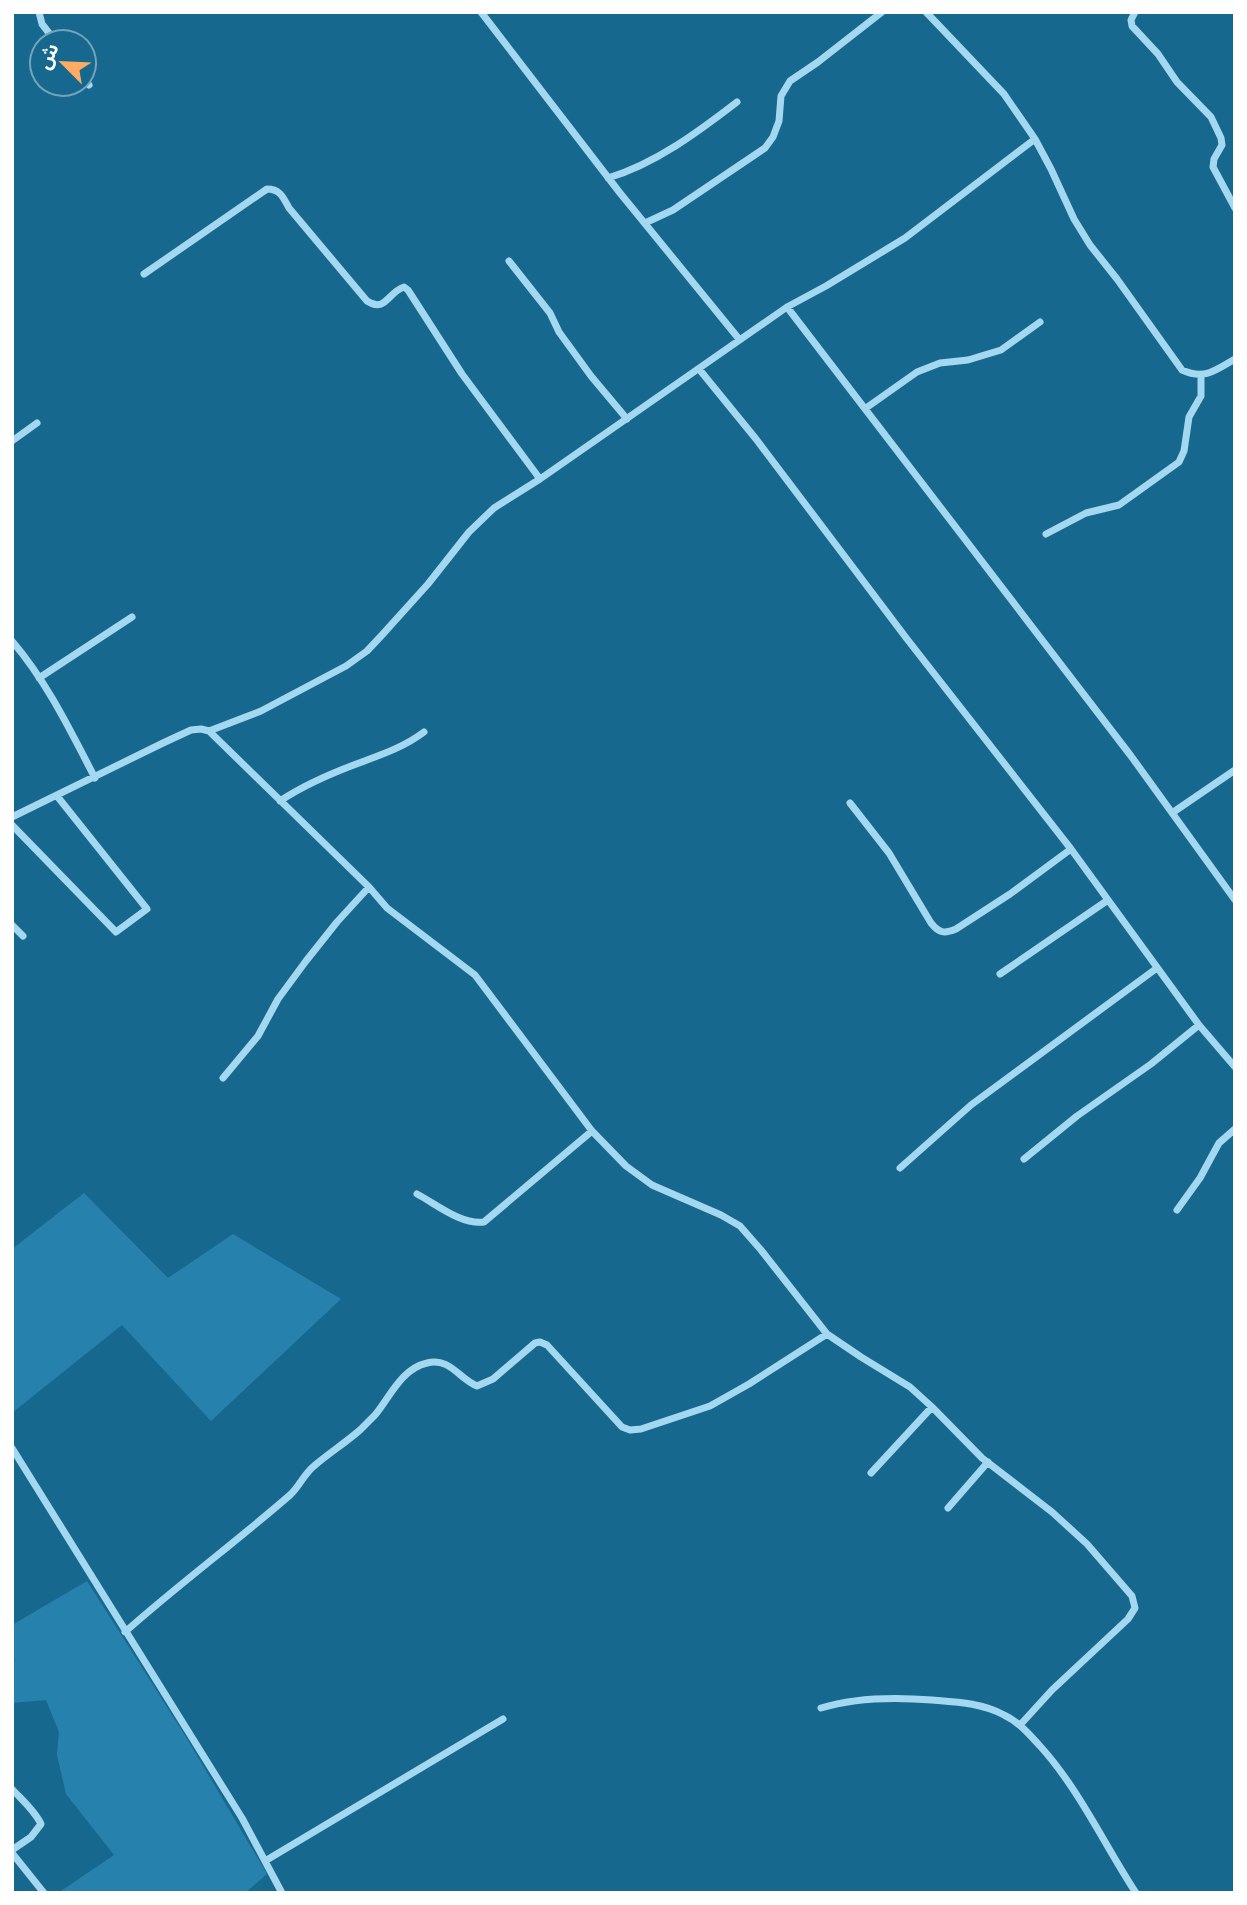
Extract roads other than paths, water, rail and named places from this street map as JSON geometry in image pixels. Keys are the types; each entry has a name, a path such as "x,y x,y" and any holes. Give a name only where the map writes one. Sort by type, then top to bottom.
{"street":[{"path":"481,12 608,178 739,339"},
{"path":"645,223 673,210 765,148 779,121 781,96 790,81 882,12"},
{"path":"926,12 1004,94 1035,139 1074,219 1090,245 1182,370 1201,375 1215,371 1235,359"},
{"path":"1135,12 1130,20 1132,26 1158,54 1177,82 1211,117 1221,138 1221,150 1214,159 1213,167 1235,208"},
{"path":"608,178 631,171 661,154 737,102"},
{"path":"209,731 261,710 346,666 367,651 428,584 469,531 494,508 540,479 787,306 826,286 905,238 1035,139"},
{"path":"144,274 267,188 274,189 374,306 381,305 398,288 404,287 408,290 462,374 540,479"},
{"path":"509,261 550,313 559,332 591,376 626,419"},
{"path":"787,306 1235,900"},
{"path":"866,408 917,372 940,363 968,360 1001,350 1040,322"},
{"path":"699,369 764,449 1071,849 1199,1025 1235,1067"},
{"path":"1046,534 1086,513 1119,505 1179,462 1184,451 1189,417 1202,396 1201,375"},
{"path":"12,441 37,423"},
{"path":"39,678 132,617"},
{"path":"12,641 55,701 95,778"},
{"path":"12,817 191,730 209,731 369,887 387,908 475,975 592,1131 626,1166 652,1185 740,1226 827,1334 910,1387 988,1462 1052,1512 1087,1544 1132,1596 1135,1608 1128,1619 1052,1690 1021,1724"},
{"path":"280,801 319,779 409,743 424,732"},
{"path":"1172,813 1235,770"},
{"path":"12,825 116,932 147,909 57,796"},
{"path":"850,803 889,853 930,923 937,930 946,933 1010,894 1071,849"},
{"path":"1227,891 1235,886"},
{"path":"223,1078 258,1036 278,999 306,961 369,887"},
{"path":"1000,974 1108,900"},
{"path":"12,925 23,936"},
{"path":"900,1168 971,1105 1157,968"},
{"path":"1024,1159 1199,1025"},
{"path":"1177,1210 1200,1178 1219,1143 1235,1129"},
{"path":"417,1194 462,1219 475,1223 484,1222 592,1131"},
{"path":"125,1632 293,1492 311,1468 376,1414 404,1376 418,1366 436,1362 446,1364 477,1387 493,1379 535,1343 540,1342 547,1345 622,1427 630,1430 641,1429 710,1406 827,1334"},
{"path":"872,1473 932,1407"},
{"path":"12,1448 222,1785 282,1893"},
{"path":"948,1508 988,1462"},
{"path":"821,1708 876,1699 907,1698 960,1702 983,1706 1021,1724 1055,1763 1136,1893"},
{"path":"265,1861 503,1719"},
{"path":"12,1789 41,1824 31,1837 12,1852 44,1893"}]}
